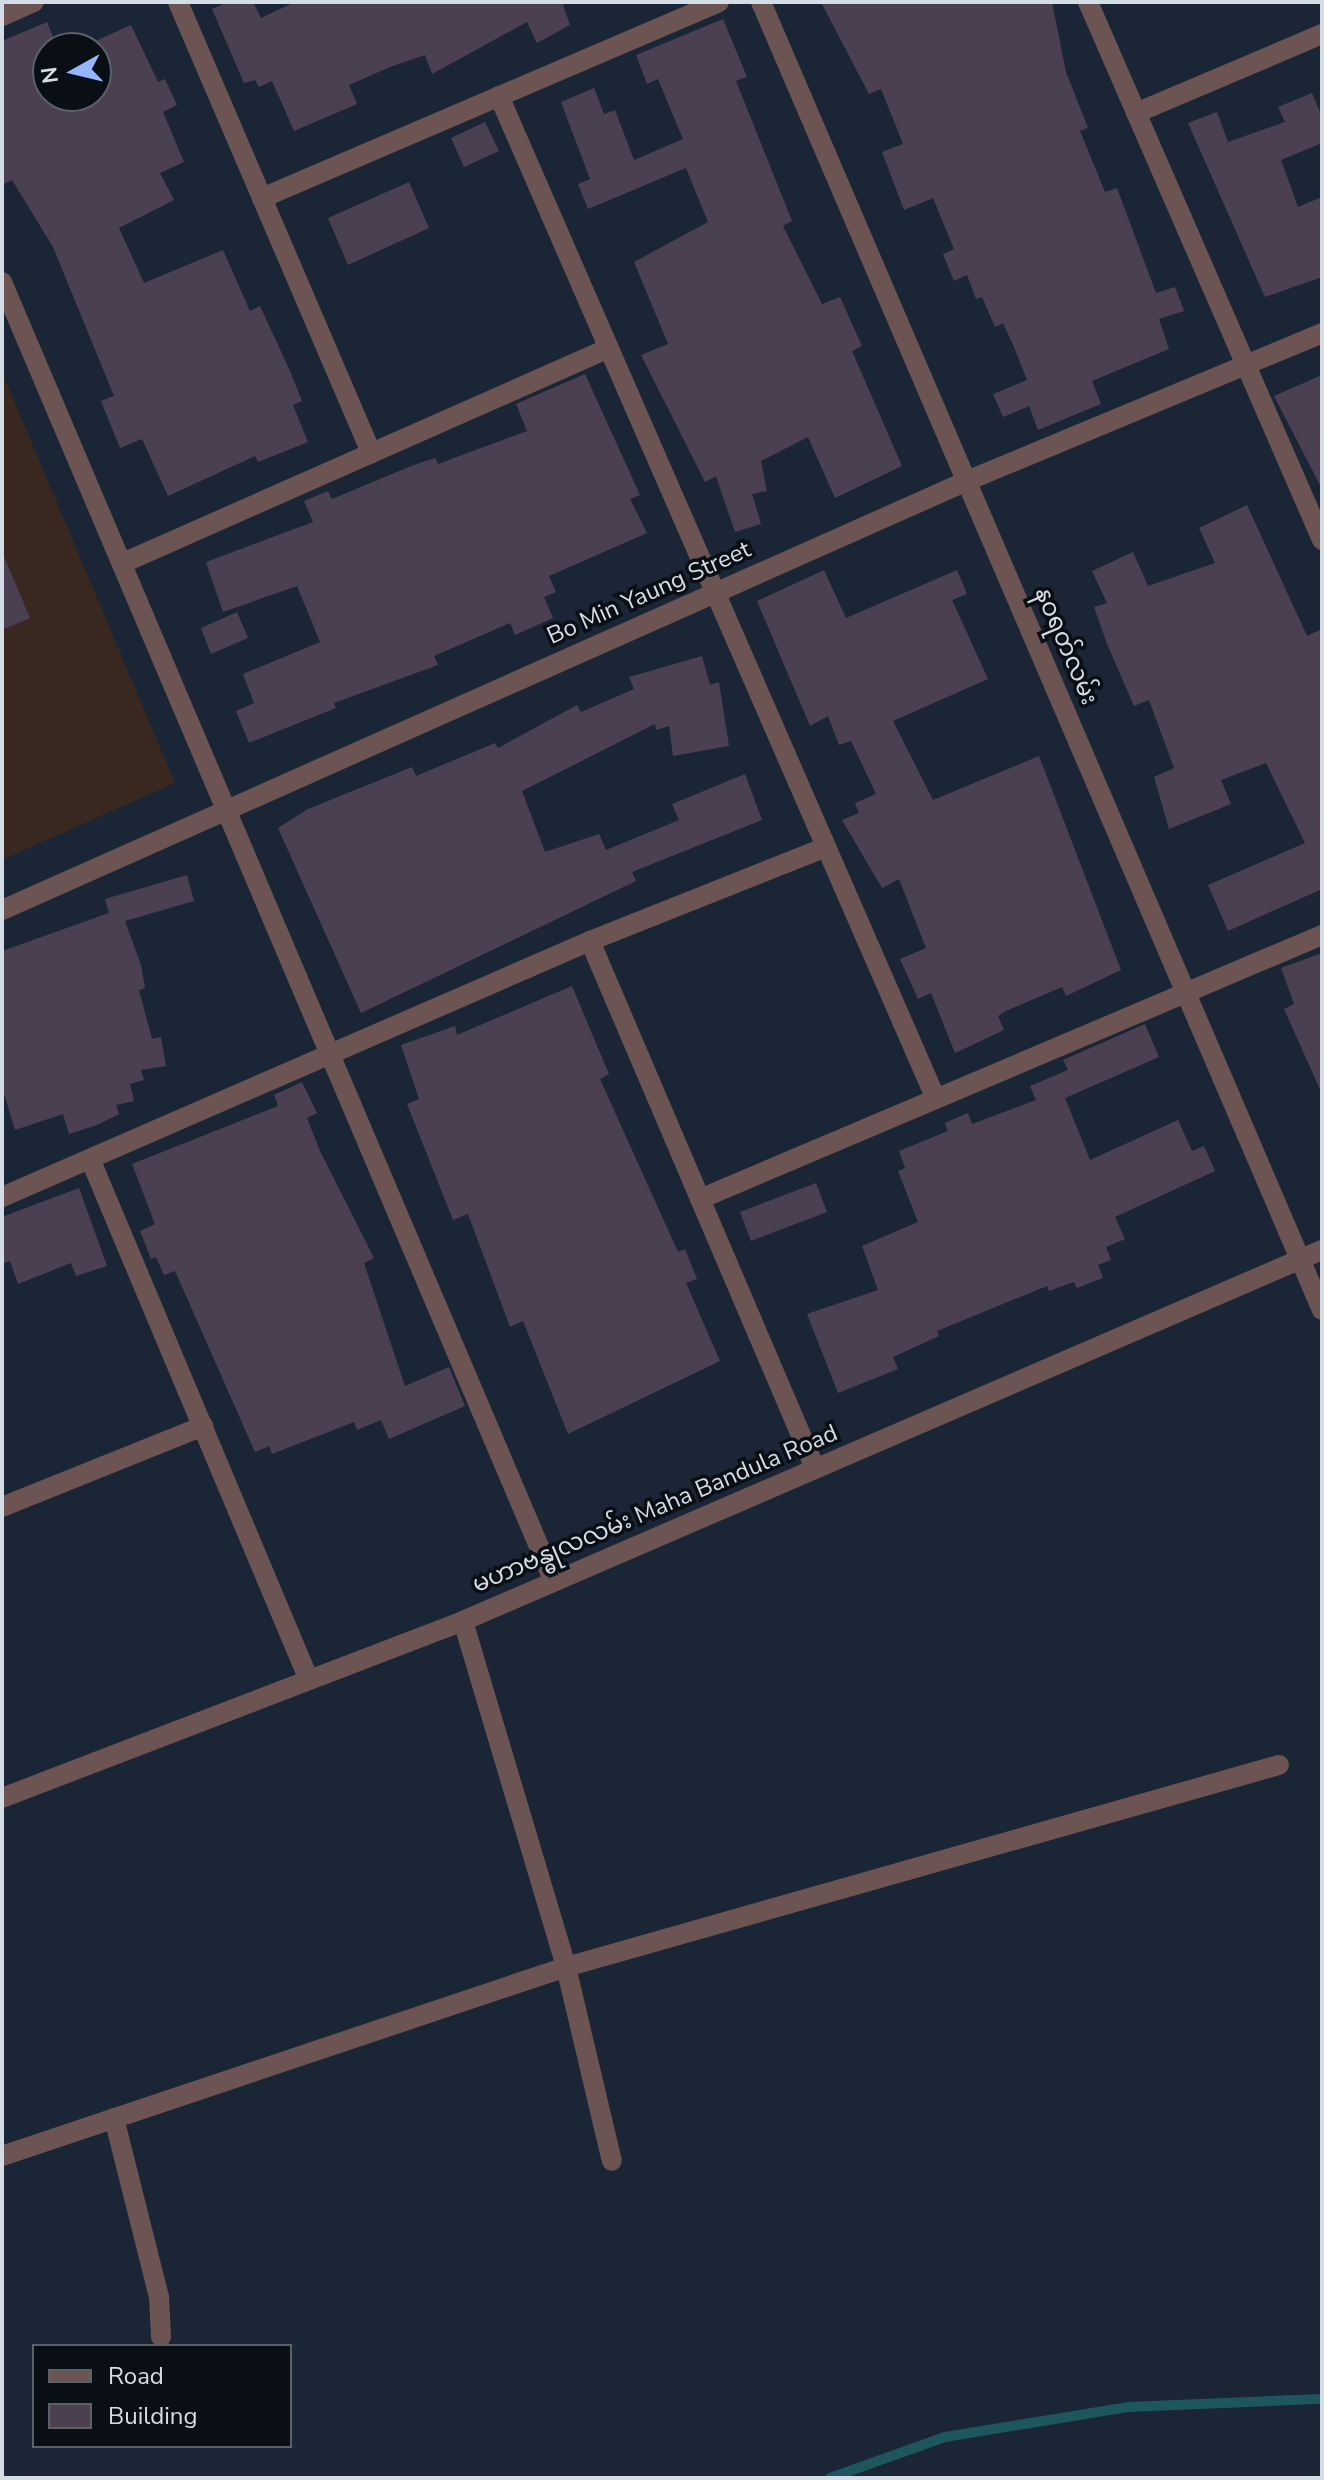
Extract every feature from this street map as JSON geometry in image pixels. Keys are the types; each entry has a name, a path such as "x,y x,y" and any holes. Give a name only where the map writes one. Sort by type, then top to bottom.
{"street":[{"path":"2,16 34,2"},
{"path":"178,2 371,453"},
{"path":"262,198 719,2"},
{"name":"နဝရတ်လမ်း","path":"761,2 1322,1310"},
{"path":"1088,2 1322,540"},
{"path":"1136,113 1322,34"},
{"path":"499,96 936,1099"},
{"path":"2,282 230,810 554,1582"},
{"name":"Bo Min Yaung Street","path":"2,910 967,481 1322,333"},
{"path":"123,563 609,348"},
{"path":"2,1197 91,1161 590,941 826,847"},
{"path":"700,1199 1322,935"},
{"path":"590,941 815,1468"},
{"path":"91,1161 309,1680"},
{"name":"မဟာဗန္ဓုလလမ်း Maha Bandula Road","path":"2,1798 463,1621 1322,1250"},
{"path":"2,1507 203,1426"},
{"path":"463,1621 566,1967 612,2161"},
{"path":"2,2156 566,1967 1279,1765"},
{"path":"114,2118 159,2297 161,2337"}],"shaded area":[{"path":"2,372 175,783 2,860"}],"building":[{"path":"228,2 253,2 261,18 295,2 562,2 570,25 537,43 527,22 432,74 425,55 390,67 349,85 357,104 294,131 272,81 259,87 255,80 244,83 212,9"},
{"path":"821,2 1052,2 1066,72 1088,128 1080,131 1105,192 1117,188 1156,293 1175,287 1184,311 1159,319 1169,349 1092,381 1101,404 1038,430 1029,406 1003,417 993,394 1027,380 1014,347 1003,323 995,327 982,297 976,299 967,275 954,281 943,254 954,249 933,198 904,210 882,152 903,144 881,89 869,94"},
{"path":"723,19 747,77 736,81 792,221 783,226 822,304 840,297 862,346 852,351 902,466 835,498 808,437 761,461 767,491 752,494 761,524 735,532 716,476 705,482 641,355 668,344 634,262 708,222 686,168 588,209 578,184 590,179 561,102 594,88 604,114 615,110 634,160 683,139 658,79 647,84 636,55"},
{"path":"47,22 51,32 32,32 32,112 112,112 112,34 131,25 158,82 165,79 177,105 163,112 184,162 160,173 174,200 119,228 144,283 223,250 250,311 260,306 290,371 302,401 293,405 308,442 258,462 255,456 168,496 142,439 120,448 101,401 114,396 53,247 12,180 2,185 2,41"},
{"path":"1312,93 1322,117 1322,143 1281,160 1298,207 1322,197 1322,277 1265,297 1188,123 1217,112 1228,142 1285,122 1278,107"},
{"path":"485,122 499,151 464,167 451,138"},
{"path":"409,182 429,228 348,265 328,218"},
{"path":"585,374 640,495 630,499 647,533 549,576 556,592 544,597 553,618 515,635 510,623 434,656 438,665 334,703 336,708 249,743 236,711 254,703 243,674 320,642 297,586 223,612 206,562 313,522 304,501 328,491 332,499 411,466 435,458 438,464 527,431 516,404"},
{"path":"1322,375 1322,489 1274,396"},
{"path":"1247,505 1307,636 1322,629 1322,889 1228,931 1208,885 1305,843 1266,763 1221,780 1231,804 1169,829 1154,777 1174,768 1149,700 1134,706 1107,644 1094,607 1107,603 1092,571 1133,552 1148,586 1215,563 1199,528"},
{"path":"2,552 30,618 2,630"},
{"path":"824,570 846,618 957,570 967,594 952,600 988,679 893,721 933,800 1039,756 1121,970 1066,996 1062,987 1006,1011 998,1016 1004,1030 955,1053 931,993 918,999 900,959 926,948 899,879 882,888 842,820 859,813 855,803 876,794 851,741 839,745 828,716 810,726 757,601"},
{"path":"237,612 248,638 211,654 201,628"},
{"path":"702,656 710,685 719,682 729,746 673,756 669,726 656,730 655,724 522,791 545,852 599,834 606,850 679,820 672,804 745,774 762,820 632,872 636,881 361,1013 278,828 308,809 412,767 416,776 495,743 498,748 577,705 581,712 634,689 629,677"},
{"path":"187,875 194,901 125,921 141,965 145,988 139,990 152,1039 161,1037 166,1066 141,1070 144,1080 130,1084 134,1101 116,1105 119,1114 97,1125 69,1134 63,1114 15,1130 2,1087 2,951 109,913 105,899"},
{"path":"1322,953 1322,1094 1284,1009 1294,1004 1281,968"},
{"path":"572,986 609,1074 600,1079 678,1252 685,1249 697,1279 686,1283 720,1361 568,1434 523,1321 510,1327 468,1214 453,1220 407,1104 419,1099 401,1045 455,1026 457,1035"},
{"path":"1145,1024 1159,1057 1065,1098 1090,1160 1178,1120 1192,1151 1204,1146 1215,1171 1115,1217 1125,1239 1106,1247 1111,1260 1098,1265 1103,1278 1077,1288 1074,1282 1049,1291 1047,1286 937,1331 939,1336 893,1357 898,1369 838,1393 807,1314 878,1290 862,1246 918,1222 898,1171 905,1168 899,1151 948,1131 945,1123 968,1113 972,1124 1036,1100 1030,1086 1068,1070 1063,1060"},
{"path":"302,1082 317,1113 307,1118 320,1151 374,1258 364,1263 405,1386 449,1367 465,1406 389,1439 381,1420 357,1430 354,1422 272,1454 269,1446 255,1452 175,1271 164,1275 156,1257 151,1259 140,1231 155,1224 132,1164 278,1106 274,1095"},
{"path":"816,1183 827,1212 751,1241 740,1212"},
{"path":"79,1188 107,1266 76,1276 71,1263 18,1284 10,1261 2,1264 2,1217"}],"waterway":[{"path":"830,2478 945,2437 1128,2407 1322,2399"}]}
